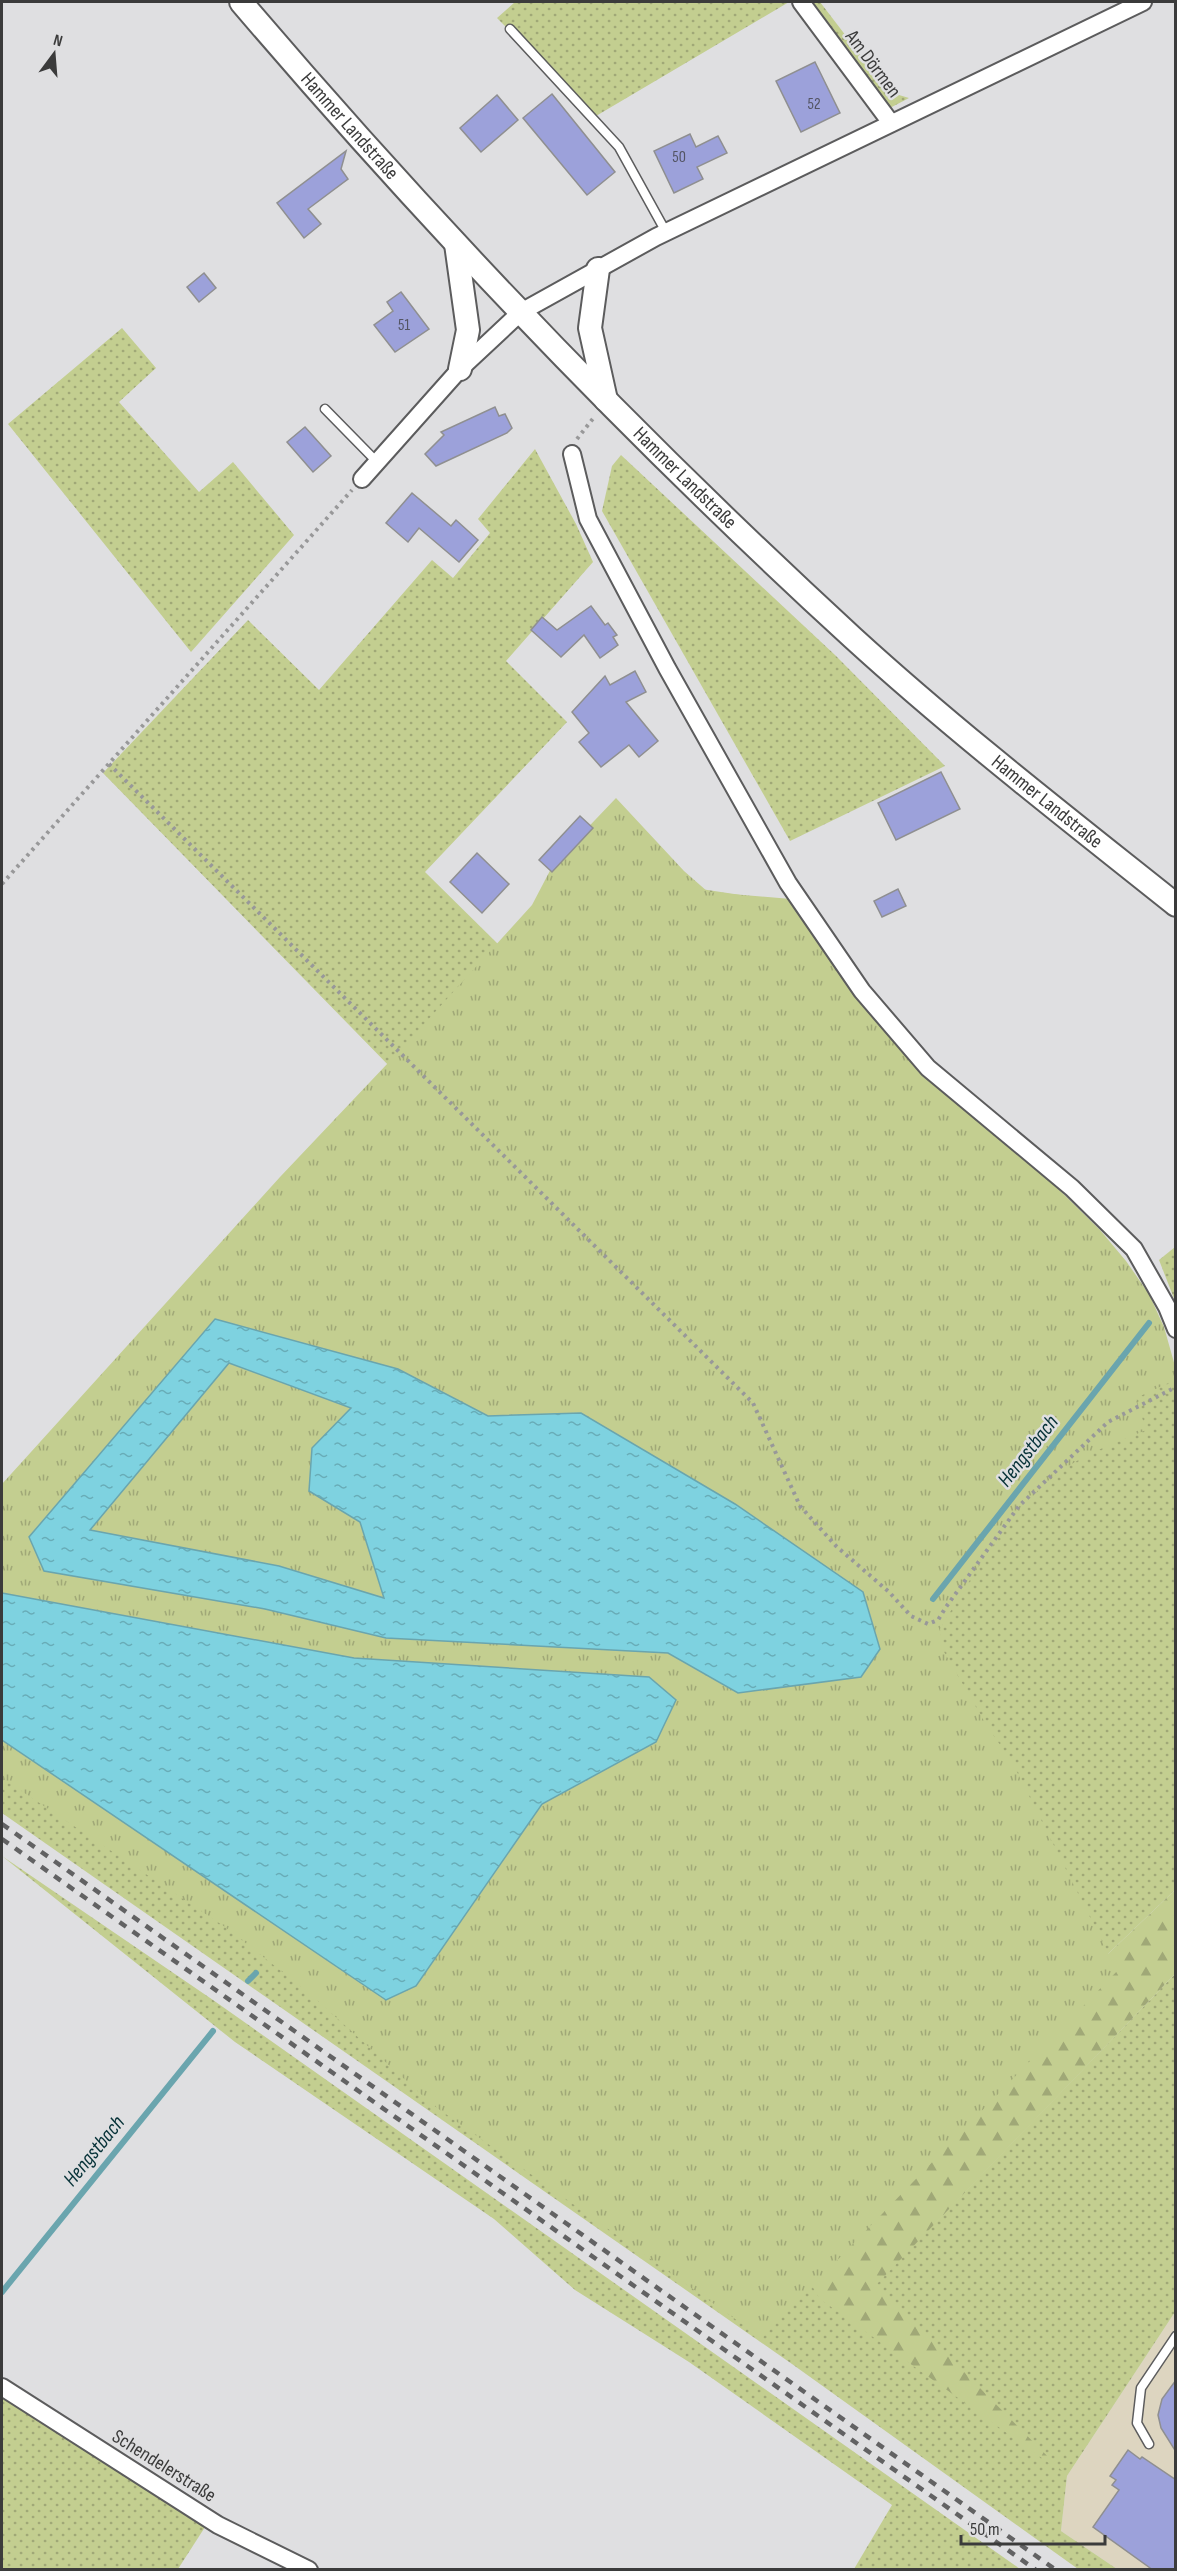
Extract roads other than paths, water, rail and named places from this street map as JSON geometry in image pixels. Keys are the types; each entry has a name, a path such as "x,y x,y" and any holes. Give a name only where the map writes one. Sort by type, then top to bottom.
{"main road":[{"name":"Hammer Landstraße","path":"241,2 316,90 456,244 606,402 855,640 988,755 1176,905"},
{"path":"456,244 468,330 460,369"},
{"path":"598,269 590,328 606,402"}],"street":[{"name":"Am Dörmen","path":"801,2 891,123"},
{"path":"362,479 460,369 521,312 666,232 1143,2"},
{"path":"572,454 588,519 667,668 788,883 855,981 928,1068 1072,1188 1134,1249 1167,1307 1176,1329"},
{"name":"Schendelerstraße","path":"2,2387 218,2525 309,2570"}],"lane":[{"path":"510,28 619,147 666,232"},
{"path":"325,409 377,462"},
{"path":"1149,2444 1137,2423 1141,2388 1176,2336"}],"water":[{"path":"215,1319 398,1369 488,1416 581,1413 735,1504 863,1592 880,1649 861,1677 738,1693 668,1653 386,1638 265,1609 44,1571 29,1537","holes":["229,1363 351,1408 312,1448 309,1491 360,1522 384,1598 279,1566 90,1530"]},
{"path":"2,1593 354,1658 649,1677 676,1700 656,1742 542,1804 416,1986 386,2000 2,1740"}],"waterway":[{"name":"Hengstbach","path":"933,1599 1149,1323"},
{"name":"Hengstbach","path":"248,1981 256,1973"},
{"name":"Hengstbach","path":"2,2292 213,2031"}],"railway":[{"path":"2,1824 1056,2570"},
{"path":"2,1839 1036,2570"}]}
